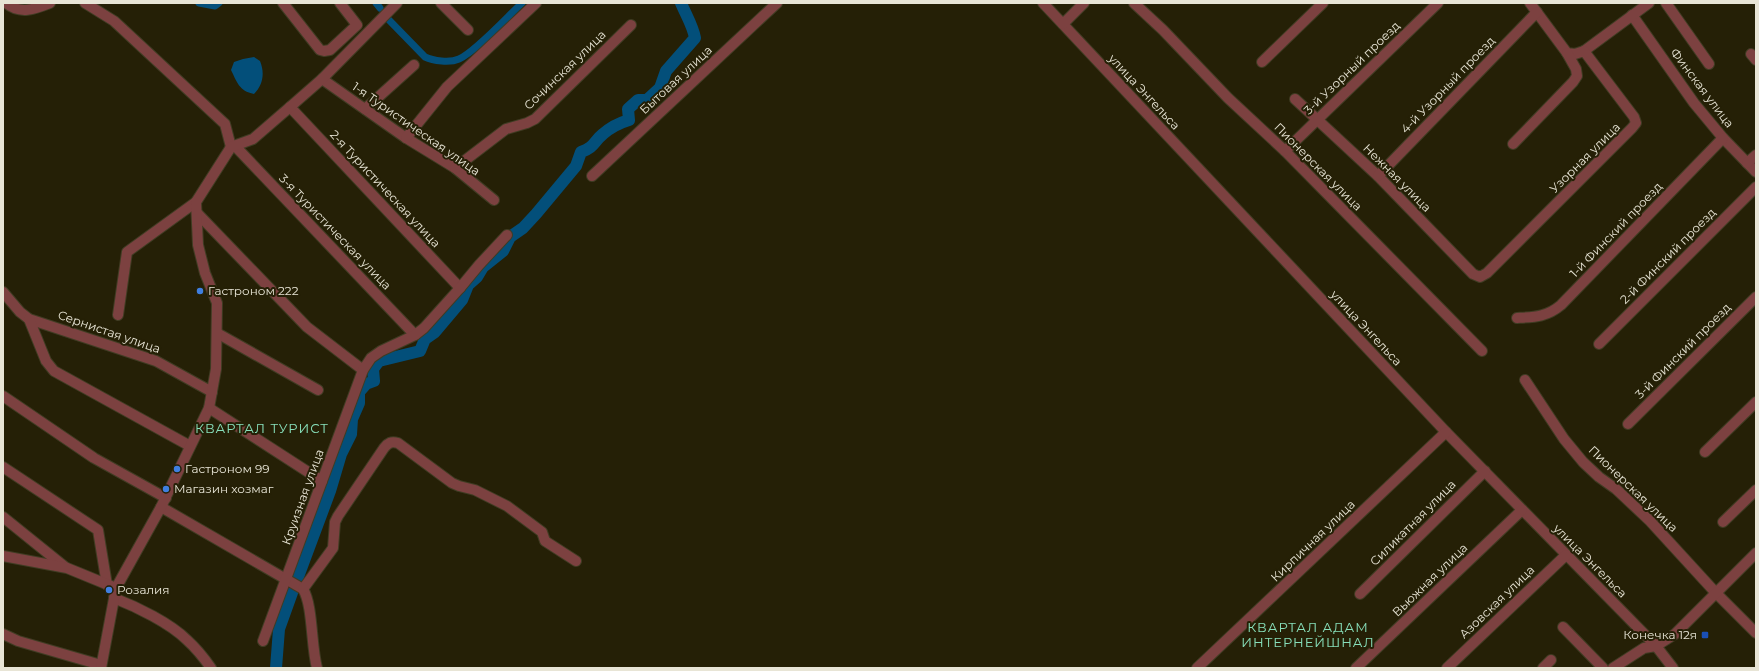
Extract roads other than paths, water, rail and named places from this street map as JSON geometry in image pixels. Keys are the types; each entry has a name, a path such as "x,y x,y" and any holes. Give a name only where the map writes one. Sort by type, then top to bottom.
{"street":[{"path":"6,3 12,8 31,10 50,3"},
{"path":"85,3 114,21 225,124 233,147"},
{"path":"283,3 320,50 324,52 330,50 357,25"},
{"path":"340,3 365,35"},
{"path":"118,314 127,252 196,202 233,147 253,139 322,79 397,3"},
{"path":"441,3 468,30"},
{"path":"406,138 447,87 536,3"},
{"name":"Бытовая улица","path":"592,176 776,3"},
{"name":"улица Энгельса","path":"1042,3 1446,432 1656,646 1673,668"},
{"path":"1063,24 1084,3"},
{"name":"Пионерская улица","path":"1134,3 1163,30 1228,98 1285,151 1482,351"},
{"path":"1262,62 1323,3"},
{"name":"3-й Узорный проезд","path":"1285,151 1438,3"},
{"path":"1513,144 1574,82 1577,76 1576,69 1567,53 1530,3"},
{"path":"1567,53 1576,54 1584,51 1649,3"},
{"path":"1666,3 1709,64"},
{"name":"4-й Узорный проезд","path":"1378,176 1537,12"},
{"name":"Финская улица","path":"1632,15 1686,93 1723,138 1756,172"},
{"name":"Сочинская улица","path":"455,168 506,129 527,124 535,119 631,25"},
{"name":"Узорная улица","path":"1480,276 1492,267 1636,123 1634,117 1584,51"},
{"path":"365,109 414,65"},
{"name":"1-я Туристическая улица","path":"322,79 406,138 455,168 494,200"},
{"name":"Нежная улица","path":"1295,99 1378,176 1473,274 1480,276"},
{"name":"2-я Туристическая улица","path":"290,107 460,288"},
{"name":"1-й Финский проезд","path":"1517,318 1542,316 1554,311 1561,305 1723,138"},
{"name":"3-я Туристическая улица","path":"233,147 415,335"},
{"path":"1748,163 1756,155"},
{"name":"2-й Финский проезд","path":"1599,344 1756,187"},
{"path":"98,665 113,590 166,498 209,408 216,369 217,303 205,272 198,245 196,202"},
{"path":"197,213 307,327 363,370"},
{"name":"Круизная улица","path":"263,641 363,370 371,358 381,351 415,335 424,328 507,235"},
{"name":"Сернистая улица","path":"3,292 20,312 29,319 156,361 212,392"},
{"name":"3-й Финский проезд","path":"1628,424 1756,297"},
{"path":"29,319 46,361 54,371 190,446"},
{"path":"217,333 318,390"},
{"name":"Пионерская улица","path":"1526,380 1564,439 1583,462 1606,483 1616,489 1650,521 1715,592 1756,633"},
{"path":"3,396 94,458 166,498"},
{"path":"1705,452 1756,402"},
{"path":"209,408 322,481"},
{"name":"Кирпичная улица","path":"1197,668 1446,432"},
{"path":"303,589 333,548 335,522 338,516 384,448 388,443 393,442 398,443 452,483 475,490 507,506 542,532 545,541 576,561"},
{"path":"3,467 98,530 113,590"},
{"name":"Силикатная улица","path":"1360,594 1485,471"},
{"path":"1723,522 1756,490"},
{"path":"161,507 287,578 303,589 308,601 313,651 317,668"},
{"name":"Вьюжная улица","path":"1356,668 1522,510"},
{"path":"3,517 67,568 113,590 133,606 157,619 186,638 211,668"},
{"path":"1613,668 1644,648 1656,646 1675,634 1715,592 1756,553"},
{"name":"Азовская улица","path":"1447,668 1566,555"},
{"path":"3,556 67,568"},
{"path":"1563,627 1604,668"},
{"path":"3,634 18,641 98,665"},
{"path":"1544,668 1551,660"},
{"path":"84,668 98,665"}],"water":[{"path":"254,57 260,61 263,74 261,83 254,94 245,91 242,88 231,70 234,62"}],"waterway":[{"path":"199,3 215,6 219,3"},
{"path":"376,3 380,8"},
{"path":"389,20 425,57 451,61 466,55 491,34 522,3"},
{"path":"298,577 330,491 341,454 351,434 352,419 359,403 359,392 366,384 374,381 373,369 379,361 420,351 425,339 435,332 462,300 468,285 477,277 483,267 503,251 510,237 523,228 576,166 581,152 591,146 609,129 629,120 628,109 638,100 647,100 660,88 666,71 695,38 681,3"},
{"path":"276,668 279,629 293,590"}],"place":[{"name":"Гастроном 222","path":"200,291"},
{"name":"Гастроном 99","path":"177,469"},
{"name":"Магазин хозмаг","path":"166,489"},
{"name":"Розалия","path":"109,590"},
{"name":"Конечка 12я","path":"1705,635"}],"district":[{"name":"КВАРТАЛ ТУРИСТ","path":"262,428"},
{"name":"КВАРТАЛ АДАМ ИНТЕРНЕЙШНАЛ","path":"1308,634"}]}
